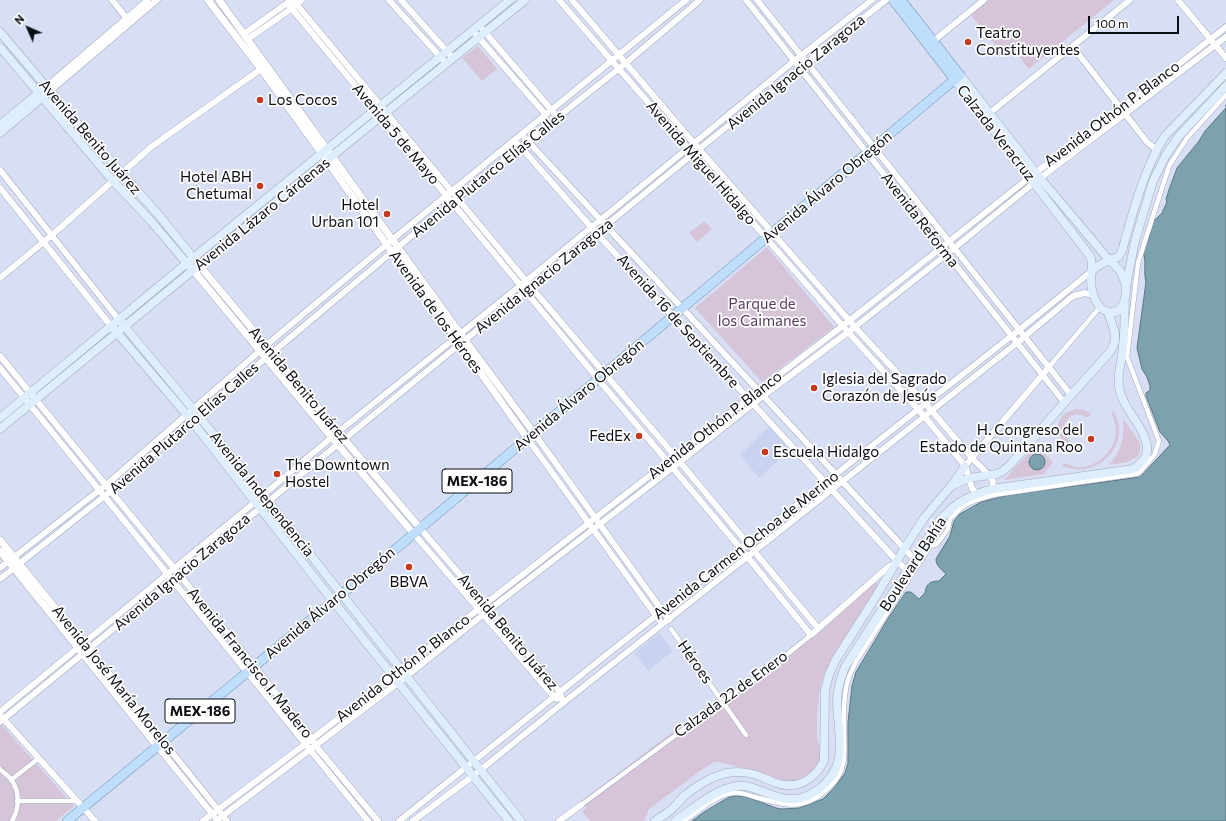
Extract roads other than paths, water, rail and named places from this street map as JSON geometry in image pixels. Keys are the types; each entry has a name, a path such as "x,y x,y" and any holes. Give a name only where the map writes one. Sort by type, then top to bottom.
{"main road":[{"name":"Avenida Lázaro Cárdenas","path":"0,429 196,267 327,155 378,107 510,0"},
{"name":"Avenida Lázaro Cárdenas","path":"0,418 190,260 383,114 525,0"},
{"name":"Calzada Veracruz","path":"893,0 931,43 1035,177 1108,260"},
{"name":"Calzada Veracruz","path":"901,0 931,43"},
{"name":"Avenida Benito Juárez","path":"0,32 82,129 165,223 190,260"},
{"name":"Avenida Benito Juárez","path":"0,47 113,181 196,267"},
{"path":"21,72 33,71"},
{"path":"1226,73 1164,137 1144,178 1122,251 1118,257 1108,260 1093,270 1091,278 1093,295 1100,307 1108,312 1115,312 1120,309 1124,303 1134,241 1153,181 1166,155 1179,136 1226,86"},
{"name":"Avenida Álvaro Obregón","path":"68,821 81,804 160,743 342,594 958,77"},
{"path":"0,133 48,89"},
{"path":"0,125 40,96"},
{"path":"74,136 82,129"},
{"name":"Calzada Veracruz","path":"1035,177 1090,256 1093,270"},
{"path":"158,229 165,223"},
{"path":"1108,260 1120,271 1126,287"},
{"name":"Boulevard Bahía","path":"675,821 718,792 739,786 747,786 788,800 805,797 820,788 829,779 836,768 840,753 837,699 845,667 939,521 948,511 963,499 992,489 1132,468 1144,461 1147,455 1147,442 1145,436 1121,396 1119,385 1119,373 1123,346 1124,303"},
{"name":"Boulevard Bahía","path":"655,821 672,810 684,797 720,774 744,772 758,775 775,783 796,785 805,782 819,770 824,761 825,690 829,675 835,661 898,562 904,549 924,518 951,486 969,478 997,474 1003,471 1110,352 1115,342 1115,333 1108,312"},
{"name":"Avenida Independencia","path":"119,320 266,498 521,821"},
{"name":"Avenida Independencia","path":"111,326 189,418 509,821"},
{"path":"951,486 965,466"},
{"path":"283,537 291,530"},
{"path":"318,582 327,575"},
{"path":"835,661 845,667"}],"street":[{"path":"112,0 128,21"},
{"path":"128,21 148,0"},
{"path":"48,89 128,21 157,0"},
{"name":"Avenida de los Héroes","path":"208,0 327,155"},
{"name":"Avenida de los Héroes","path":"219,0 389,242 531,436 589,523 662,624"},
{"path":"246,37 292,2 302,0"},
{"path":"389,0 443,54 453,58"},
{"path":"401,0 443,54 446,64"},
{"name":"Avenida Miguel Hidalgo","path":"559,0 760,232 770,235 850,320 926,404 972,458 989,475"},
{"name":"Avenida Miguel Hidalgo","path":"572,0 700,149 848,332 924,416 965,466 972,488 976,494"},
{"name":"Avenida Plutarco Elías Calles","path":"0,568 189,418 263,349 389,242 686,0"},
{"name":"Avenida Plutarco Elías Calles","path":"196,412 266,358 452,202 626,63 700,0"},
{"name":"Avenida Reforma","path":"746,0 794,61 955,248 1071,395"},
{"name":"Avenida Reforma","path":"758,0 807,63 947,254 1064,402"},
{"name":"Avenida Ignacio Zaragoza","path":"83,648 179,575 338,432 592,227 801,55 872,0"},
{"name":"Avenida Ignacio Zaragoza","path":"266,498 338,445 700,149 886,0"},
{"path":"931,43 984,0"},
{"path":"987,116 1130,0"},
{"path":"1178,0 1226,58"},
{"name":"Avenida 5 de Mayo","path":"292,2 291,9 378,107"},
{"name":"Avenida 5 de Mayo","path":"292,2 378,107 446,195 529,289 601,376 668,461 811,634"},
{"path":"246,37 291,9"},
{"name":"Avenida Othón P. Blanco","path":"219,819 310,750 396,679 401,669 1226,27"},
{"path":"476,28 485,32 558,117"},
{"path":"476,28 478,38 546,115"},
{"name":"Avenida Othón P. Blanco","path":"203,821 305,743 396,679 407,676 763,396 855,327 955,248 1035,177 1125,114 1226,37"},
{"path":"1073,47 1147,142 1157,150"},
{"path":"0,278 52,235 151,148 261,69"},
{"path":"1161,78 1166,83"},
{"path":"684,821 714,800 728,794 744,794 784,805 798,804 816,798 835,780 841,772 844,761 844,710 846,690 854,666 930,546 938,544 948,529 950,519 960,509 969,503 993,495 1136,474 1140,472 1154,454 1159,441 1127,357 1138,263 1168,166 1187,138 1226,95"},
{"path":"648,103 655,97"},
{"name":"Avenida 5 de Mayo","path":"383,114 458,198 523,283"},
{"name":"Avenida 16 de Septiembre","path":"521,134 915,560"},
{"name":"Avenida 16 de Septiembre","path":"514,141 825,483 908,571"},
{"name":"Avenida Independencia","path":"0,170 119,320"},
{"name":"Avenida Independencia","path":"0,188 111,326"},
{"path":"17,210 26,202"},
{"name":"Avenida Benito Juárez","path":"196,267 263,349 266,358 338,445 485,604 560,692 563,703"},
{"name":"Avenida Carmen Ochoa de Merino","path":"399,821 601,659 926,404 1093,270"},
{"path":"334,289 339,296"},
{"name":"Avenida Carmen Ochoa de Merino","path":"413,821 473,776 662,624 932,411 1073,296 1085,293 1093,295"},
{"path":"965,466 1100,307"},
{"path":"491,309 496,316"},
{"name":"Avenida Benito Juárez","path":"263,349 272,353 338,432 479,609 554,697 563,703"},
{"name":"Avenida Francisco I. Madero","path":"0,356 27,395"},
{"name":"Avenida Francisco I. Madero","path":"0,368 27,395 111,491 179,575 310,750 368,821"},
{"name":"Avenida 5 de Mayo","path":"601,376 675,456 818,628"},
{"name":"Avenida Francisco I. Madero","path":"33,402 100,490 168,574 312,739 315,745 378,821"},
{"name":"Avenida Plutarco Elías Calles","path":"0,579 111,491 189,418"},
{"name":"Avenida de los Héroes","path":"531,436 596,518 669,620"},
{"path":"989,475 993,481 992,489"},
{"name":"Avenida Ignacio Zaragoza","path":"1,717 174,569 258,505"},
{"path":"794,507 801,515"},
{"name":"Avenida José María Morelos","path":"0,540 16,566 160,743 218,809 219,819"},
{"name":"Avenida José María Morelos","path":"0,551 11,559"},
{"name":"Calzada 22 de Enero","path":"559,821 768,669 888,567 898,562"},
{"path":"719,566 725,574"},
{"name":"Héroes","path":"671,629 746,735"},
{"path":"601,659 608,667"},
{"path":"1,717 95,821"},
{"path":"505,736 512,744"},
{"name":"Avenida José María Morelos","path":"160,743 212,814 219,819 227,821"},
{"path":"11,780 39,758"},
{"path":"0,770 11,780 17,791 18,806 12,821"},
{"path":"18,801 81,804"},
{"path":"419,805 424,812"}],"place":[{"name":"Teatro Constituyentes","path":"968,42"},
{"name":"Los Cocos","path":"260,100"},
{"name":"Hotel ABH Chetumal","path":"260,186"},
{"name":"Hotel Urban 101","path":"387,214"},
{"name":"Iglesia del Sagrado Corazón de Jesús","path":"814,388"},
{"name":"FedEx","path":"639,436"},
{"name":"H. Congreso del Estado de Quintana Roo","path":"1091,439"},
{"name":"Escuela Hidalgo","path":"765,452"},
{"name":"The Downtown Hostel","path":"277,474"},
{"name":"BBVA","path":"409,567"}],"park label":[{"name":"Parque de los Caimanes","path":"762,312"}]}
